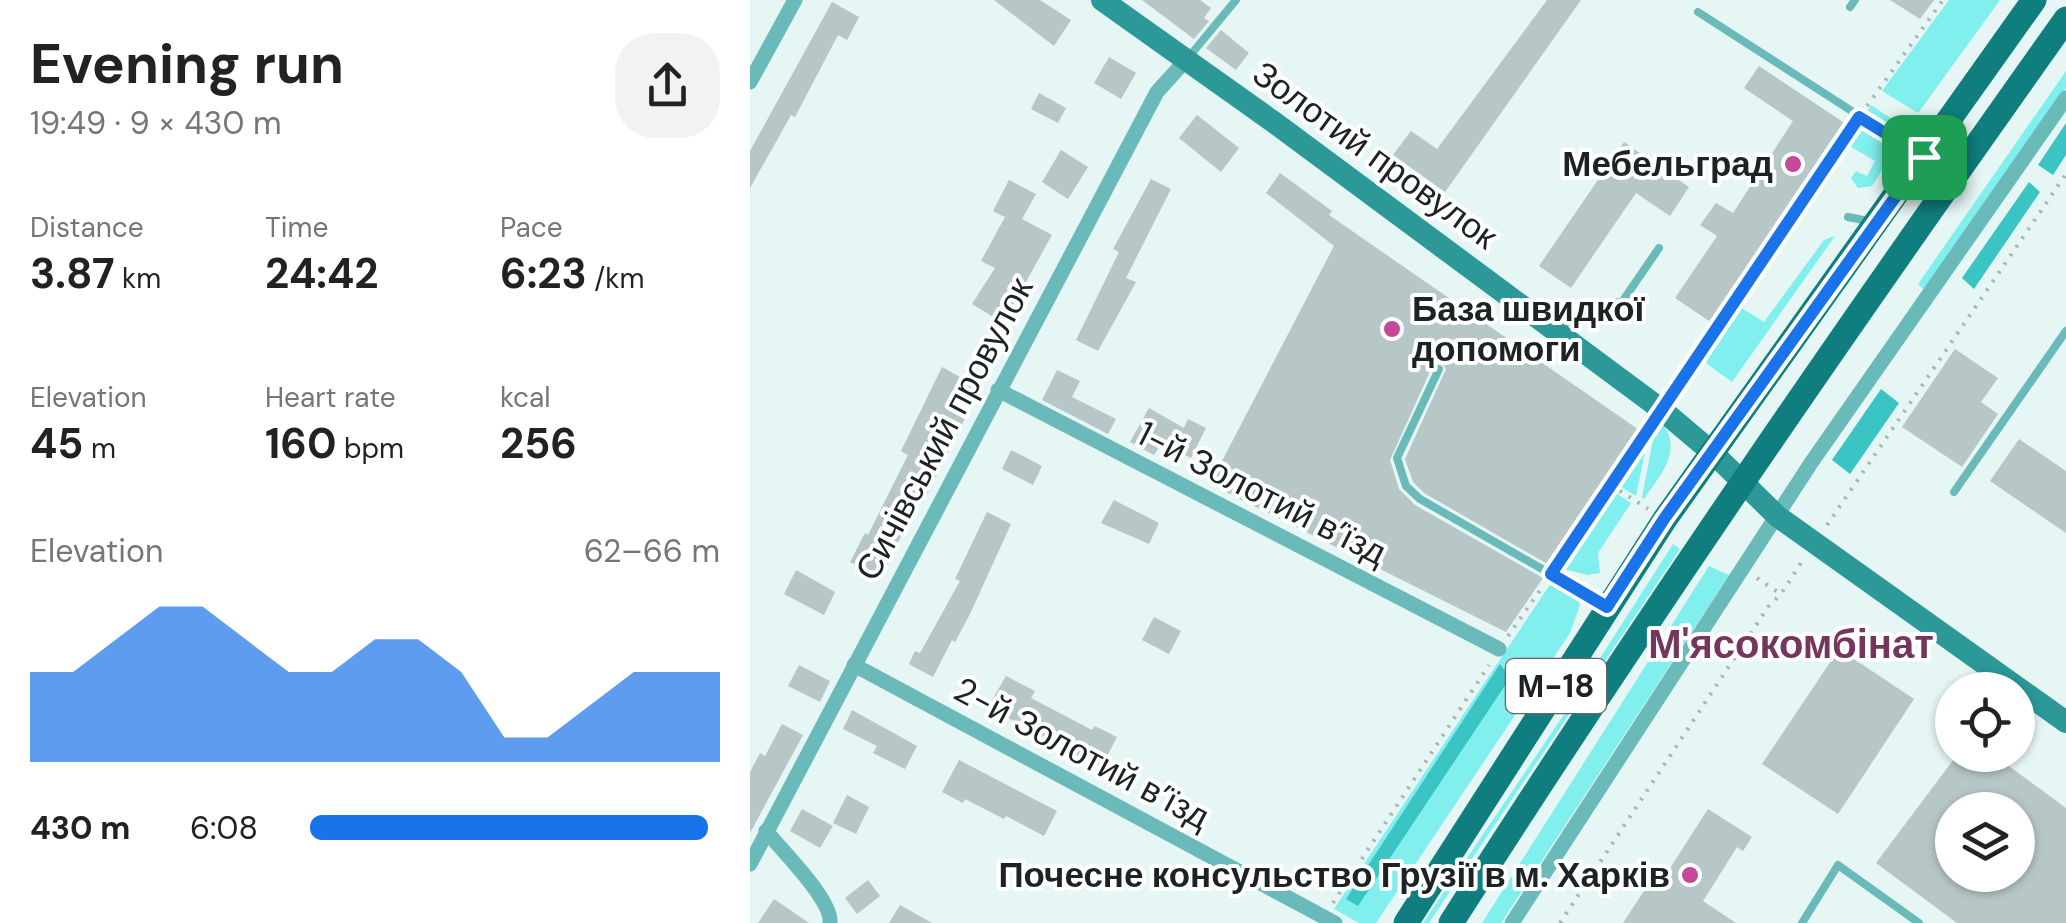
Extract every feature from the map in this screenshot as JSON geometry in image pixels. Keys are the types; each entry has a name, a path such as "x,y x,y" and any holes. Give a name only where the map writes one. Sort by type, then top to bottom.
{"main road":[{"name":"Золотий провулок","path":"1102,0 1662,410 1777,516 2066,722"},
{"name":"М-18","path":"1406,923 1664,519 1714,454 2032,1"},
{"name":"М-18","path":"1451,923 1591,705 1843,334 2066,19"}],"street":[{"path":"750,82 795,0"},
{"name":"Сичівський провулок","path":"750,864 1156,92 1185,61"},
{"path":"1512,923 1777,516 2066,98"},
{"name":"1-й Золотий в’їзд","path":"998,390 1499,649"},
{"name":"2-й Золотий в’їзд","path":"854,665 1329,920"},
{"path":"766,831 823,902 831,914 830,923"}],"lane":[{"path":"1185,61 1236,0"},
{"path":"1698,12 1924,157"},
{"path":"1848,216 1878,223"},
{"path":"1558,334 1574,311 1622,302 1659,248"},
{"path":"1954,492 2066,332"},
{"path":"1439,369 1397,458 1406,486 1420,499 1607,607"},
{"path":"1802,923 1838,865 1919,923"}],"path":[{"path":"1329,920 1499,649 1859,117 1943,0"},
{"path":"1824,528 2066,174"},
{"path":"1612,486 1648,509"},
{"path":"1560,923 1768,606 1782,594 1802,563"},
{"path":"1752,575 1782,594"}],"shaded area":[{"path":"1949,0 2000,0 1918,113 1882,91"},
{"path":"2066,71 2066,88 1926,292 1918,284"},
{"path":"1871,105 1899,124 1904,135 1872,186 1858,188 1851,178 1856,171 1867,176 1875,161 1846,144"},
{"path":"2066,123 2066,155 2053,175 2038,165"},
{"path":"2029,182 2040,192 1974,289 1962,278"},
{"path":"1835,236 1732,382 1707,364 1705,355 1737,305 1764,322 1824,240"},
{"path":"1881,389 1899,403 1850,474 1832,460"},
{"path":"1661,422 1670,442 1668,462 1644,499 1655,429"},
{"path":"1648,437 1636,496 1616,484"},
{"path":"1613,491 1631,503 1598,553 1600,573 1588,575 1559,568"},
{"path":"1673,544 1680,549 1429,923 1423,923 1565,713"},
{"path":"1709,566 1729,575 1501,923 1482,923"},
{"path":"1553,580 1576,593 1580,605 1570,633 1376,923 1359,923 1334,909"},
{"path":"1500,664 1510,678 1358,906 1346,899"}],"building":[{"path":"994,0 1040,0 1071,20 1054,46"},
{"path":"1142,0 1200,0 1211,8 1204,18 1209,21 1194,39"},
{"path":"1547,0 1581,0 1445,192 1393,155 1411,131 1437,149"},
{"path":"1890,0 1934,0 1920,19"},
{"path":"832,2 859,17 847,40 838,35 795,117 791,115 750,188 750,151"},
{"path":"1221,30 1249,53 1236,70 1206,48"},
{"path":"1109,57 1136,73 1121,99 1094,83"},
{"name":"Мебельград","path":"1759,66 1846,124 1715,325 1675,298 1717,236 1700,225 1716,203 1733,213 1793,121 1744,88"},
{"path":"1039,93 1066,108 1058,123 1031,109"},
{"path":"1197,115 1239,148 1221,172 1179,138"},
{"path":"1624,142 1689,187 1670,216 1636,193 1571,288 1539,266"},
{"path":"1061,150 1088,167 1068,199 1042,182"},
{"name":"База швидкої допомоги","path":"1280,173 1332,211 1329,215 1642,432 1551,566 1424,493 1413,482 1405,459 1446,369 1441,362 1433,365 1390,460 1399,489 1415,505 1543,578 1506,632 1210,484 1334,246 1266,193"},
{"path":"1151,179 1171,189 1126,278 1136,282 1098,351 1076,340 1119,252 1113,249"},
{"path":"1009,180 1036,194 1022,219 1052,235 1003,323 972,304 995,268 981,261 1005,217 993,211"},
{"path":"1955,349 1998,378 1981,402 1998,414 1962,467 1902,427"},
{"path":"942,367 980,388 923,503 918,500 881,579 850,562 908,455 901,451"},
{"path":"1057,370 1080,381 1072,397 1116,419 1108,434 1042,400"},
{"path":"1149,408 1184,428 1188,419 1206,428 1191,458 1161,444 1154,455 1130,442"},
{"path":"2019,439 2066,471 2066,533 1990,481"},
{"path":"1011,450 1042,466 1033,485 1002,469"},
{"path":"1114,500 1159,523 1149,544 1101,523"},
{"path":"987,512 1011,524 970,614 933,677 909,664 915,651 920,653 960,581 955,579"},
{"path":"796,570 835,592 824,615 784,594"},
{"path":"1154,617 1181,631 1169,654 1142,640"},
{"path":"1839,649 1914,699 1838,814 1762,764"},
{"path":"799,665 830,681 820,702 788,686"},
{"path":"1006,676 1035,691 1031,698 1092,730 1095,726 1117,737 1101,768 988,707"},
{"path":"852,710 917,746 905,769 873,753 877,746 843,729"},
{"path":"782,724 803,735 750,833 750,772 760,753 765,756"},
{"path":"959,760 1057,811 1044,836 1006,816 1004,819 942,792"},
{"path":"1944,772 2017,772 2066,808 2066,923 1957,923 1876,863"},
{"path":"847,795 869,807 856,834 833,823"},
{"path":"802,809 833,826 820,848 790,831"},
{"path":"1708,809 1752,837 1743,851 1737,847 1703,901 1736,923 1623,923 1659,868 1667,873"},
{"path":"868,880 880,896 857,914 845,898"},
{"path":"774,899 809,923 758,923"},
{"path":"900,905 932,923 889,923"}],"place":[{"name":"Мебельград","path":"1793,164"},
{"name":"База швидкої допомоги","path":"1392,329"},
{"name":"Почесне консульство Грузії в м. Харків","path":"1690,875"}],"district":[{"name":"М'ясокомбінат","path":"1791,644"}],"route":[{"path":"1859,117 1924,157 1664,519 1607,607 1551,574 1859,117"}]}
